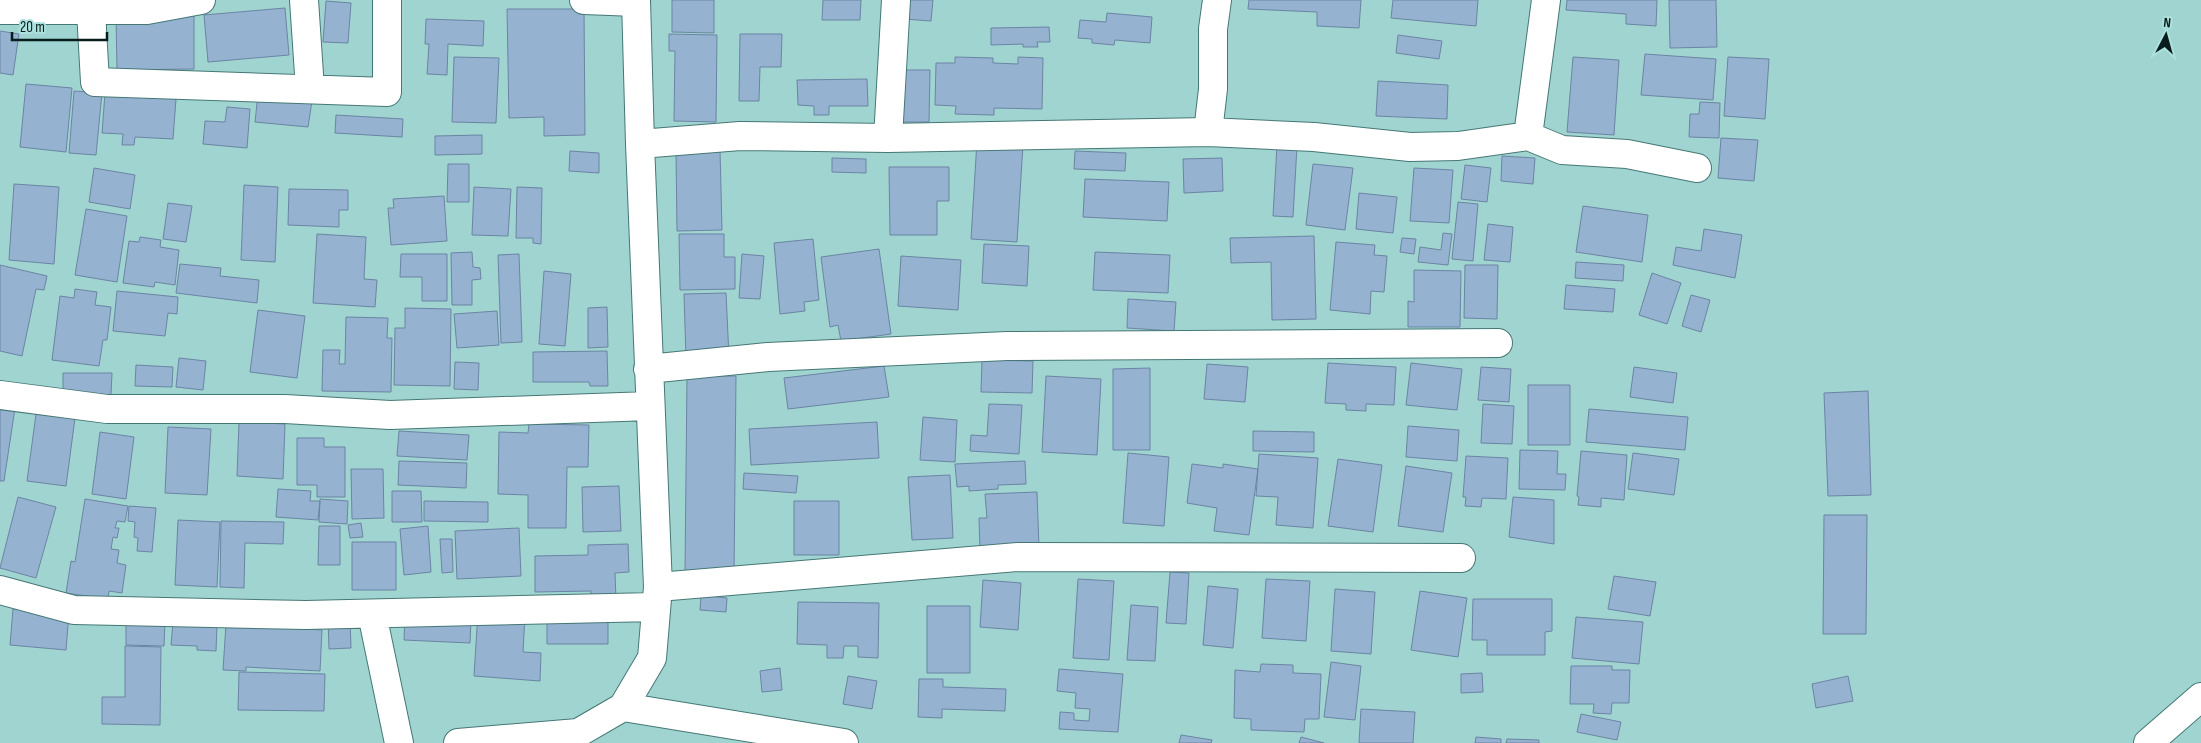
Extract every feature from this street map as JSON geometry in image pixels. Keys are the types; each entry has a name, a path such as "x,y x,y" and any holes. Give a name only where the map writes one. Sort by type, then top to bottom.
{"street":[{"path":"0,10 147,10 201,0"},
{"path":"304,0 310,90"},
{"path":"91,10 95,82 387,92 387,0"},
{"path":"458,743 578,733 623,707 652,658 656,597 636,1 584,0"},
{"path":"888,138 896,0"},
{"path":"1208,132 1213,89 1213,29 1217,0"},
{"path":"1528,136 1546,0"},
{"path":"640,144 740,136 888,138 1208,132 1314,137 1410,147 1458,146 1528,136 1562,150 1627,154 1696,168"},
{"path":"648,369 768,357 1007,346 1498,343"},
{"path":"0,395 107,409 285,409 390,416 650,406"},
{"path":"0,590 74,610 306,616 372,614 656,597 1018,557 1461,558"},
{"path":"372,614 399,743"},
{"path":"2148,743 2201,697"},
{"path":"623,707 767,736 844,743"}],"building":[{"path":"672,0 714,0 714,33 672,32"},
{"path":"823,0 861,0 860,20 822,20"},
{"path":"906,0 933,0 931,21 904,19"},
{"path":"1249,0 1361,0 1359,28 1317,26 1317,12 1248,9"},
{"path":"1393,0 1478,0 1476,26 1391,18"},
{"path":"1567,0 1657,0 1656,26 1626,24 1626,14 1566,10"},
{"path":"1669,0 1716,0 1717,47 1670,48"},
{"path":"326,1 351,3 348,43 323,42"},
{"path":"285,8 289,55 208,62 204,15"},
{"path":"507,9 584,9 585,135 544,136 544,117 509,118"},
{"path":"1107,13 1152,17 1150,43 1115,40 1114,45 1092,43 1092,39 1078,38 1080,20 1106,22"},
{"path":"194,16 194,69 117,70 116,17"},
{"path":"426,19 484,21 483,46 448,44 447,75 427,74 429,44 425,44"},
{"path":"1049,27 1050,42 1037,42 1038,47 1023,47 1023,44 991,45 991,28"},
{"path":"0,31 19,34 13,75 0,73"},
{"path":"669,34 717,35 716,122 674,121 675,51 669,51"},
{"path":"740,34 782,34 781,67 760,67 759,101 739,101"},
{"path":"1398,35 1442,41 1439,59 1396,53"},
{"path":"1645,54 1716,59 1713,100 1641,95"},
{"path":"454,57 499,58 496,123 452,122"},
{"path":"955,57 993,58 993,63 1018,64 1018,57 1043,58 1042,109 994,108 994,115 955,114 956,106 935,105 936,63 955,63"},
{"path":"1573,57 1619,60 1614,135 1567,132"},
{"path":"1728,57 1769,59 1765,119 1724,116"},
{"path":"905,70 930,70 929,122 903,122"},
{"path":"867,79 868,106 829,106 829,115 814,115 814,106 798,105 797,80"},
{"path":"1378,81 1448,85 1447,119 1376,116"},
{"path":"26,84 72,88 66,152 20,147"},
{"path":"74,91 102,93 96,155 69,153"},
{"path":"105,93 176,99 173,139 135,137 134,145 122,145 123,134 102,133"},
{"path":"258,94 312,101 308,127 255,122"},
{"path":"1700,102 1720,103 1719,138 1689,137 1690,114 1699,114"},
{"path":"227,107 250,109 247,148 203,144 205,121 225,122"},
{"path":"336,115 403,119 402,137 335,133"},
{"path":"482,135 482,154 435,155 435,136"},
{"path":"1721,138 1758,140 1754,181 1718,178"},
{"path":"977,141 1023,144 1017,242 971,239"},
{"path":"1277,145 1297,146 1293,217 1273,216"},
{"path":"720,150 722,230 677,231 676,151"},
{"path":"570,151 599,153 599,173 569,171"},
{"path":"1075,151 1126,153 1125,171 1074,169"},
{"path":"1502,156 1535,158 1533,184 1501,181"},
{"path":"832,158 866,159 866,173 832,172"},
{"path":"1222,158 1223,191 1184,193 1183,159"},
{"path":"448,164 469,164 469,202 447,202"},
{"path":"1313,164 1353,168 1345,230 1306,225"},
{"path":"1465,165 1491,168 1487,202 1461,199"},
{"path":"889,167 949,167 949,201 937,201 937,235 890,235"},
{"path":"94,168 135,175 130,209 89,202"},
{"path":"1414,168 1453,170 1449,223 1410,221"},
{"path":"1085,179 1169,182 1167,221 1083,217"},
{"path":"14,184 59,187 54,264 9,260"},
{"path":"244,185 278,187 275,262 241,260"},
{"path":"474,187 511,189 508,236 472,235"},
{"path":"517,187 542,188 541,244 533,243 533,238 516,238"},
{"path":"289,189 348,190 348,210 339,210 339,227 288,225"},
{"path":"1359,193 1397,197 1393,233 1356,229"},
{"path":"444,196 447,241 391,245 388,208 394,208 393,199"},
{"path":"1458,202 1478,204 1473,261 1452,259"},
{"path":"168,203 192,206 186,242 163,239"},
{"path":"1583,206 1648,215 1642,262 1576,252"},
{"path":"86,209 127,216 117,282 75,275"},
{"path":"1488,224 1513,227 1510,262 1484,260"},
{"path":"1704,229 1742,235 1735,278 1673,265 1676,247 1701,251"},
{"path":"1443,233 1452,234 1448,265 1418,262 1420,247 1441,250"},
{"path":"317,234 366,237 364,279 377,280 375,307 313,303"},
{"path":"679,234 724,234 724,257 735,257 735,289 680,290"},
{"path":"1314,236 1316,319 1272,320 1271,262 1231,263 1230,238"},
{"path":"140,237 161,240 160,247 179,250 175,285 155,282 154,287 123,283 129,241 139,242"},
{"path":"1402,238 1416,239 1414,254 1400,252"},
{"path":"813,239 819,300 804,302 805,311 780,314 774,243"},
{"path":"1336,242 1375,245 1374,255 1387,256 1384,292 1371,291 1370,314 1330,310"},
{"path":"984,244 1029,246 1027,286 982,283"},
{"path":"879,249 891,334 841,341 838,325 830,327 821,257"},
{"path":"472,252 473,267 480,268 481,279 472,280 472,305 452,305 451,253"},
{"path":"1095,252 1170,255 1168,293 1093,290"},
{"path":"401,254 447,254 447,301 422,301 422,277 400,277"},
{"path":"519,254 522,342 501,343 498,255"},
{"path":"742,254 764,256 760,299 739,298"},
{"path":"901,256 961,260 958,310 898,306"},
{"path":"1576,262 1624,265 1623,281 1575,278"},
{"path":"180,264 221,268 220,276 259,280 257,303 176,293"},
{"path":"0,265 47,276 44,290 36,289 22,356 0,351"},
{"path":"1465,265 1498,265 1497,319 1464,318"},
{"path":"1414,270 1461,271 1460,327 1408,327 1408,301 1414,302"},
{"path":"544,271 571,274 565,346 539,344"},
{"path":"1652,273 1681,283 1667,324 1639,315"},
{"path":"1566,285 1615,289 1613,312 1564,309"},
{"path":"75,289 97,292 95,305 111,307 107,340 103,340 99,366 52,360 60,296 74,298"},
{"path":"117,291 178,297 177,314 168,313 165,336 113,331"},
{"path":"726,293 729,357 686,358 684,294"},
{"path":"1691,295 1710,300 1701,332 1682,326"},
{"path":"1128,299 1176,302 1174,331 1127,328"},
{"path":"607,307 608,347 588,348 588,308"},
{"path":"405,308 451,309 450,386 394,385 395,328 405,328"},
{"path":"258,310 305,316 297,378 250,372"},
{"path":"497,311 499,345 457,348 454,314"},
{"path":"346,317 388,318 387,338 392,338 391,392 322,391 323,350 340,350 339,364 345,364"},
{"path":"607,351 608,386 590,386 589,382 533,382 533,352"},
{"path":"179,358 206,361 203,390 176,387"},
{"path":"982,360 1033,361 1032,393 981,392"},
{"path":"455,362 479,363 478,390 454,389"},
{"path":"1328,363 1396,367 1394,405 1366,404 1366,411 1346,410 1346,404 1325,403"},
{"path":"1411,363 1462,369 1457,410 1406,405"},
{"path":"1207,364 1248,367 1245,402 1204,399"},
{"path":"136,365 173,367 172,387 135,386"},
{"path":"884,366 889,397 788,409 784,378"},
{"path":"1481,367 1511,369 1509,402 1478,400"},
{"path":"1634,367 1677,373 1673,403 1630,397"},
{"path":"1150,368 1150,450 1113,450 1113,369"},
{"path":"63,373 112,373 111,395 63,395"},
{"path":"687,376 736,376 734,575 685,574"},
{"path":"1046,376 1101,379 1097,455 1042,452"},
{"path":"1528,385 1570,385 1570,445 1528,445"},
{"path":"1868,391 1871,495 1828,496 1824,393"},
{"path":"989,404 1022,405 1019,454 970,451 971,435 987,436"},
{"path":"1483,404 1514,406 1512,444 1481,443"},
{"path":"0,406 15,408 4,481 0,481"},
{"path":"1589,409 1688,417 1685,450 1586,442"},
{"path":"36,414 75,418 66,486 27,481"},
{"path":"923,417 957,420 955,462 920,460"},
{"path":"239,422 285,424 283,479 237,476"},
{"path":"877,422 879,458 751,465 749,429"},
{"path":"529,424 589,425 588,467 567,467 566,528 528,528 528,495 498,494 499,432 528,433"},
{"path":"1408,426 1459,430 1457,461 1406,457"},
{"path":"168,427 211,429 207,495 165,493"},
{"path":"399,431 469,435 467,460 397,456"},
{"path":"1253,431 1314,432 1314,452 1253,451"},
{"path":"100,432 134,437 126,499 92,494"},
{"path":"297,438 324,438 324,447 345,447 345,497 317,497 317,485 297,485"},
{"path":"1520,450 1558,451 1557,474 1566,474 1565,490 1519,489"},
{"path":"1581,451 1627,455 1624,500 1601,498 1601,507 1578,505"},
{"path":"1128,453 1169,457 1164,526 1123,523"},
{"path":"1633,453 1679,459 1674,495 1628,489"},
{"path":"1259,454 1318,458 1313,528 1276,525 1278,497 1256,496"},
{"path":"1466,456 1508,458 1506,499 1482,498 1481,507 1465,506 1466,497 1463,497"},
{"path":"1338,459 1382,465 1373,532 1328,526"},
{"path":"399,461 467,463 466,488 398,485"},
{"path":"1025,461 1026,484 998,485 998,489 969,491 969,486 957,487 955,464"},
{"path":"1192,464 1223,468 1223,464 1258,469 1249,535 1214,531 1217,508 1187,503"},
{"path":"1406,466 1452,473 1443,532 1398,526"},
{"path":"351,469 383,469 384,518 352,519"},
{"path":"744,473 798,476 796,493 743,489"},
{"path":"950,475 953,538 912,540 908,477"},
{"path":"619,486 621,531 583,532 582,487"},
{"path":"278,489 311,491 310,501 320,501 318,520 276,517"},
{"path":"392,491 421,491 422,522 392,522"},
{"path":"1037,492 1039,548 980,550 979,518 987,518 985,494"},
{"path":"18,497 56,507 36,578 0,568"},
{"path":"1513,497 1554,500 1554,544 1509,537"},
{"path":"85,499 128,506 125,522 117,521 115,528 119,528 117,538 113,537 111,549 119,550 117,563 126,565 122,593 109,591 108,599 66,593 71,561 75,562"},
{"path":"320,499 348,501 347,524 319,522"},
{"path":"424,501 488,502 488,522 424,521"},
{"path":"794,501 839,501 839,555 794,555"},
{"path":"129,506 156,508 152,552 137,551 138,538 134,537 135,522 128,521"},
{"path":"1824,515 1867,515 1866,634 1823,634"},
{"path":"178,520 220,522 217,587 175,585"},
{"path":"221,521 284,522 283,544 245,543 244,588 220,587"},
{"path":"361,523 363,537 350,538 348,525"},
{"path":"319,526 340,526 340,565 318,565"},
{"path":"428,526 431,572 404,575 400,529"},
{"path":"519,528 521,576 457,579 455,531"},
{"path":"440,539 452,539 453,572 442,573"},
{"path":"352,542 396,542 396,590 352,590"},
{"path":"628,544 629,572 615,573 616,600 591,600 591,591 535,592 535,556 588,555 588,545"},
{"path":"1170,572 1189,573 1186,624 1166,623"},
{"path":"1614,576 1656,582 1650,616 1608,609"},
{"path":"1078,579 1114,581 1109,660 1073,658"},
{"path":"1266,579 1310,581 1306,641 1262,638"},
{"path":"983,580 1021,583 1018,630 980,627"},
{"path":"1208,586 1238,589 1233,648 1203,645"},
{"path":"1335,589 1375,592 1371,654 1331,651"},
{"path":"1420,591 1467,598 1458,657 1411,650"},
{"path":"701,595 727,598 726,612 700,610"},
{"path":"1473,599 1552,599 1552,631 1545,632 1545,655 1487,655 1487,640 1472,640"},
{"path":"798,602 879,603 878,658 858,657 858,646 844,646 843,658 827,658 827,645 797,644"},
{"path":"1131,605 1158,607 1155,661 1127,660"},
{"path":"927,606 970,606 970,673 927,673"},
{"path":"13,609 69,613 66,650 10,645"},
{"path":"478,612 525,615 523,652 541,653 540,681 474,676"},
{"path":"547,613 608,613 608,644 547,644"},
{"path":"405,615 471,618 470,643 404,640"},
{"path":"1576,617 1643,622 1639,664 1572,658"},
{"path":"328,618 350,618 351,648 329,649"},
{"path":"126,620 165,621 164,646 126,645"},
{"path":"173,622 217,624 216,651 197,650 197,646 171,645"},
{"path":"226,624 322,630 320,671 246,667 246,671 223,670"},
{"path":"125,646 161,647 160,725 102,724 102,697 125,697"},
{"path":"1331,662 1361,666 1355,720 1324,717"},
{"path":"1261,664 1293,665 1293,673 1321,674 1319,719 1305,719 1304,732 1251,730 1251,719 1234,718 1235,670 1260,672"},
{"path":"1571,666 1612,666 1612,670 1630,670 1629,703 1612,703 1611,714 1593,713 1594,704 1570,704"},
{"path":"780,668 782,690 762,692 760,671"},
{"path":"1059,669 1123,674 1118,732 1059,729 1060,712 1074,713 1074,720 1089,721 1090,709 1075,708 1076,693 1057,691"},
{"path":"239,672 325,674 324,711 238,710"},
{"path":"1482,673 1483,692 1461,693 1461,674"},
{"path":"848,676 877,681 872,709 843,704"},
{"path":"1848,676 1853,701 1816,708 1812,684"},
{"path":"919,679 943,679 943,687 1006,689 1005,711 942,709 942,718 918,717"},
{"path":"1361,709 1415,712 1413,743 1359,743"},
{"path":"1581,714 1621,722 1617,740 1577,732"},
{"path":"1181,735 1212,740 1211,743 1179,743"},
{"path":"1301,737 1324,743 1299,743"},
{"path":"1476,737 1501,739 1501,743 1475,743"},
{"path":"1507,739 1539,740 1539,743 1506,743"}]}
